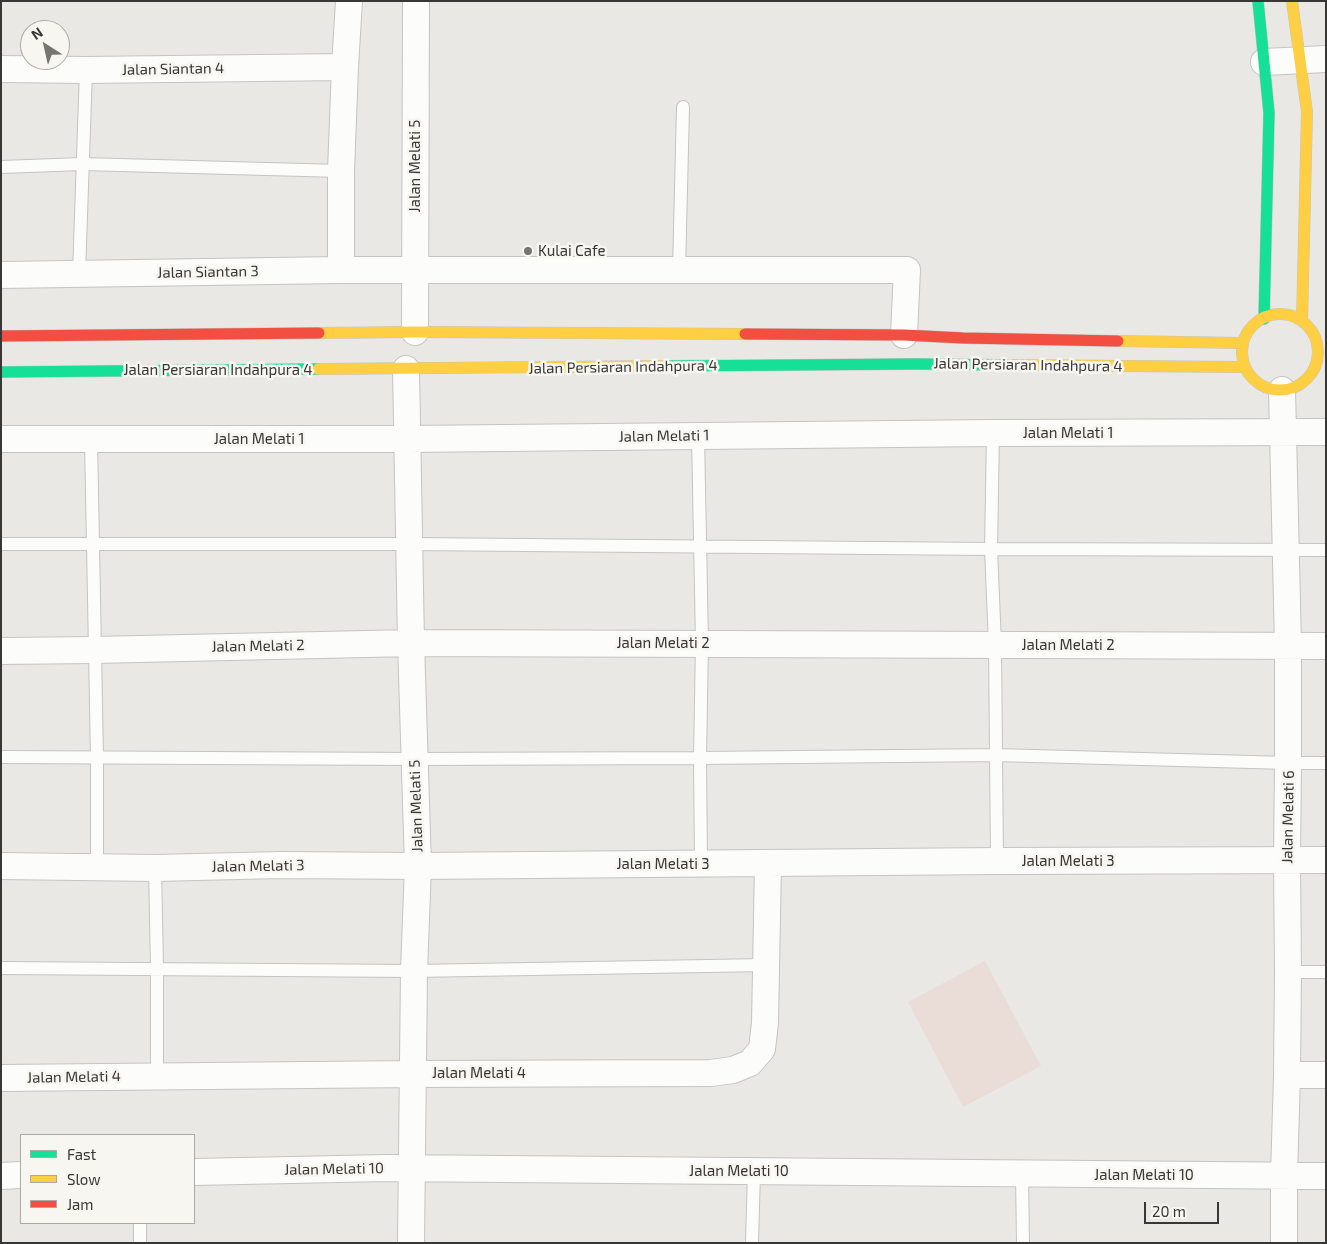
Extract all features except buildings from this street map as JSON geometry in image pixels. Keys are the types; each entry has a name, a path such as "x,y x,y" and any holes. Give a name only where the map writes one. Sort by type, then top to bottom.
{"main road":[{"path":"1258,1 1269,113 1264,319"},
{"path":"1292,1 1307,112 1302,321"},
{"path":"1280,315 1291,316 1302,321 1321,339 1317,362 1312,373 1304,382 1294,388 1270,389 1250,376 1245,366 1242,355 1243,343 1248,332 1264,319 1280,315"},
{"name":"Jalan Persiaran Indahpura 4","path":"1,336 415,332 904,335 973,339 1243,343"},
{"name":"Jalan Persiaran Indahpura 4","path":"1,372 915,364 1245,366"},
{"path":"1312,373 1326,372"}],"street":[{"path":"341,270 341,171 349,1"},
{"name":"Jalan Melati 5","path":"415,332 416,1"},
{"path":"1264,62 1326,59"},
{"name":"Jalan Siantan 4","path":"1,69 345,67"},
{"name":"Jalan Siantan 3","path":"1,275 341,270 906,270 904,335"},
{"name":"Jalan Melati 5","path":"406,369 411,642 418,866 414,970 411,1243"},
{"name":"Jalan Melati 6","path":"1282,390 1288,646 1288,972 1284,1243"},
{"name":"Jalan Melati 1","path":"1,439 407,439 993,433 1326,432"},
{"name":"Jalan Melati 2","path":"1,651 411,642 1326,646"},
{"name":"Jalan Melati 3","path":"1,866 155,868 281,865 418,866 1326,860"},
{"name":"Jalan Melati 4","path":"1,1078 711,1073 733,1070 750,1063 762,1049 765,1023 768,863"},
{"path":"1287,1075 1326,1075"},
{"name":"Jalan Melati 10","path":"195,1172 377,1168 1326,1176"},
{"path":"1,1176 20,1175"}],"lane":[{"path":"79,274 86,70"},
{"path":"679,270 683,107"},
{"path":"1,167 82,164 341,171"},
{"path":"993,433 991,549 995,644 997,861"},
{"path":"698,436 702,643 701,864"},
{"path":"91,439 97,758 97,867"},
{"path":"1,544 410,544 1326,550"},
{"path":"1,757 415,759 996,755 1326,763"},
{"path":"155,868 157,968 156,1076"},
{"path":"1,968 414,970 766,965"},
{"path":"1288,972 1326,972"},
{"path":"752,1243 754,1172"},
{"path":"1022,1174 1023,1243"},
{"path":"140,1224 140,1243"}],"shaded area":[{"path":"985,961 1041,1066 963,1107 908,1002"}],"traffic: fast":[{"path":"1258,1 1269,113 1264,319"},
{"path":"665,366 1002,365"},
{"path":"1,372 318,369"}],"traffic: slow":[{"path":"1292,1 1307,112 1302,321"},
{"path":"1280,314 1294,317 1307,325 1315,338 1318,352 1315,366 1307,379 1294,387 1280,390 1266,387 1253,379 1245,366 1242,352 1245,338 1253,325 1266,317 1280,314"},
{"path":"319,333 745,334"},
{"path":"1118,341 1243,343"},
{"path":"1002,365 1245,367"},
{"path":"318,369 665,366"}],"traffic: jam":[{"path":"1,336 319,333"},
{"path":"745,334 904,335 1118,341"}],"place":[{"name":"Kulai Cafe","path":"528,251"}]}
